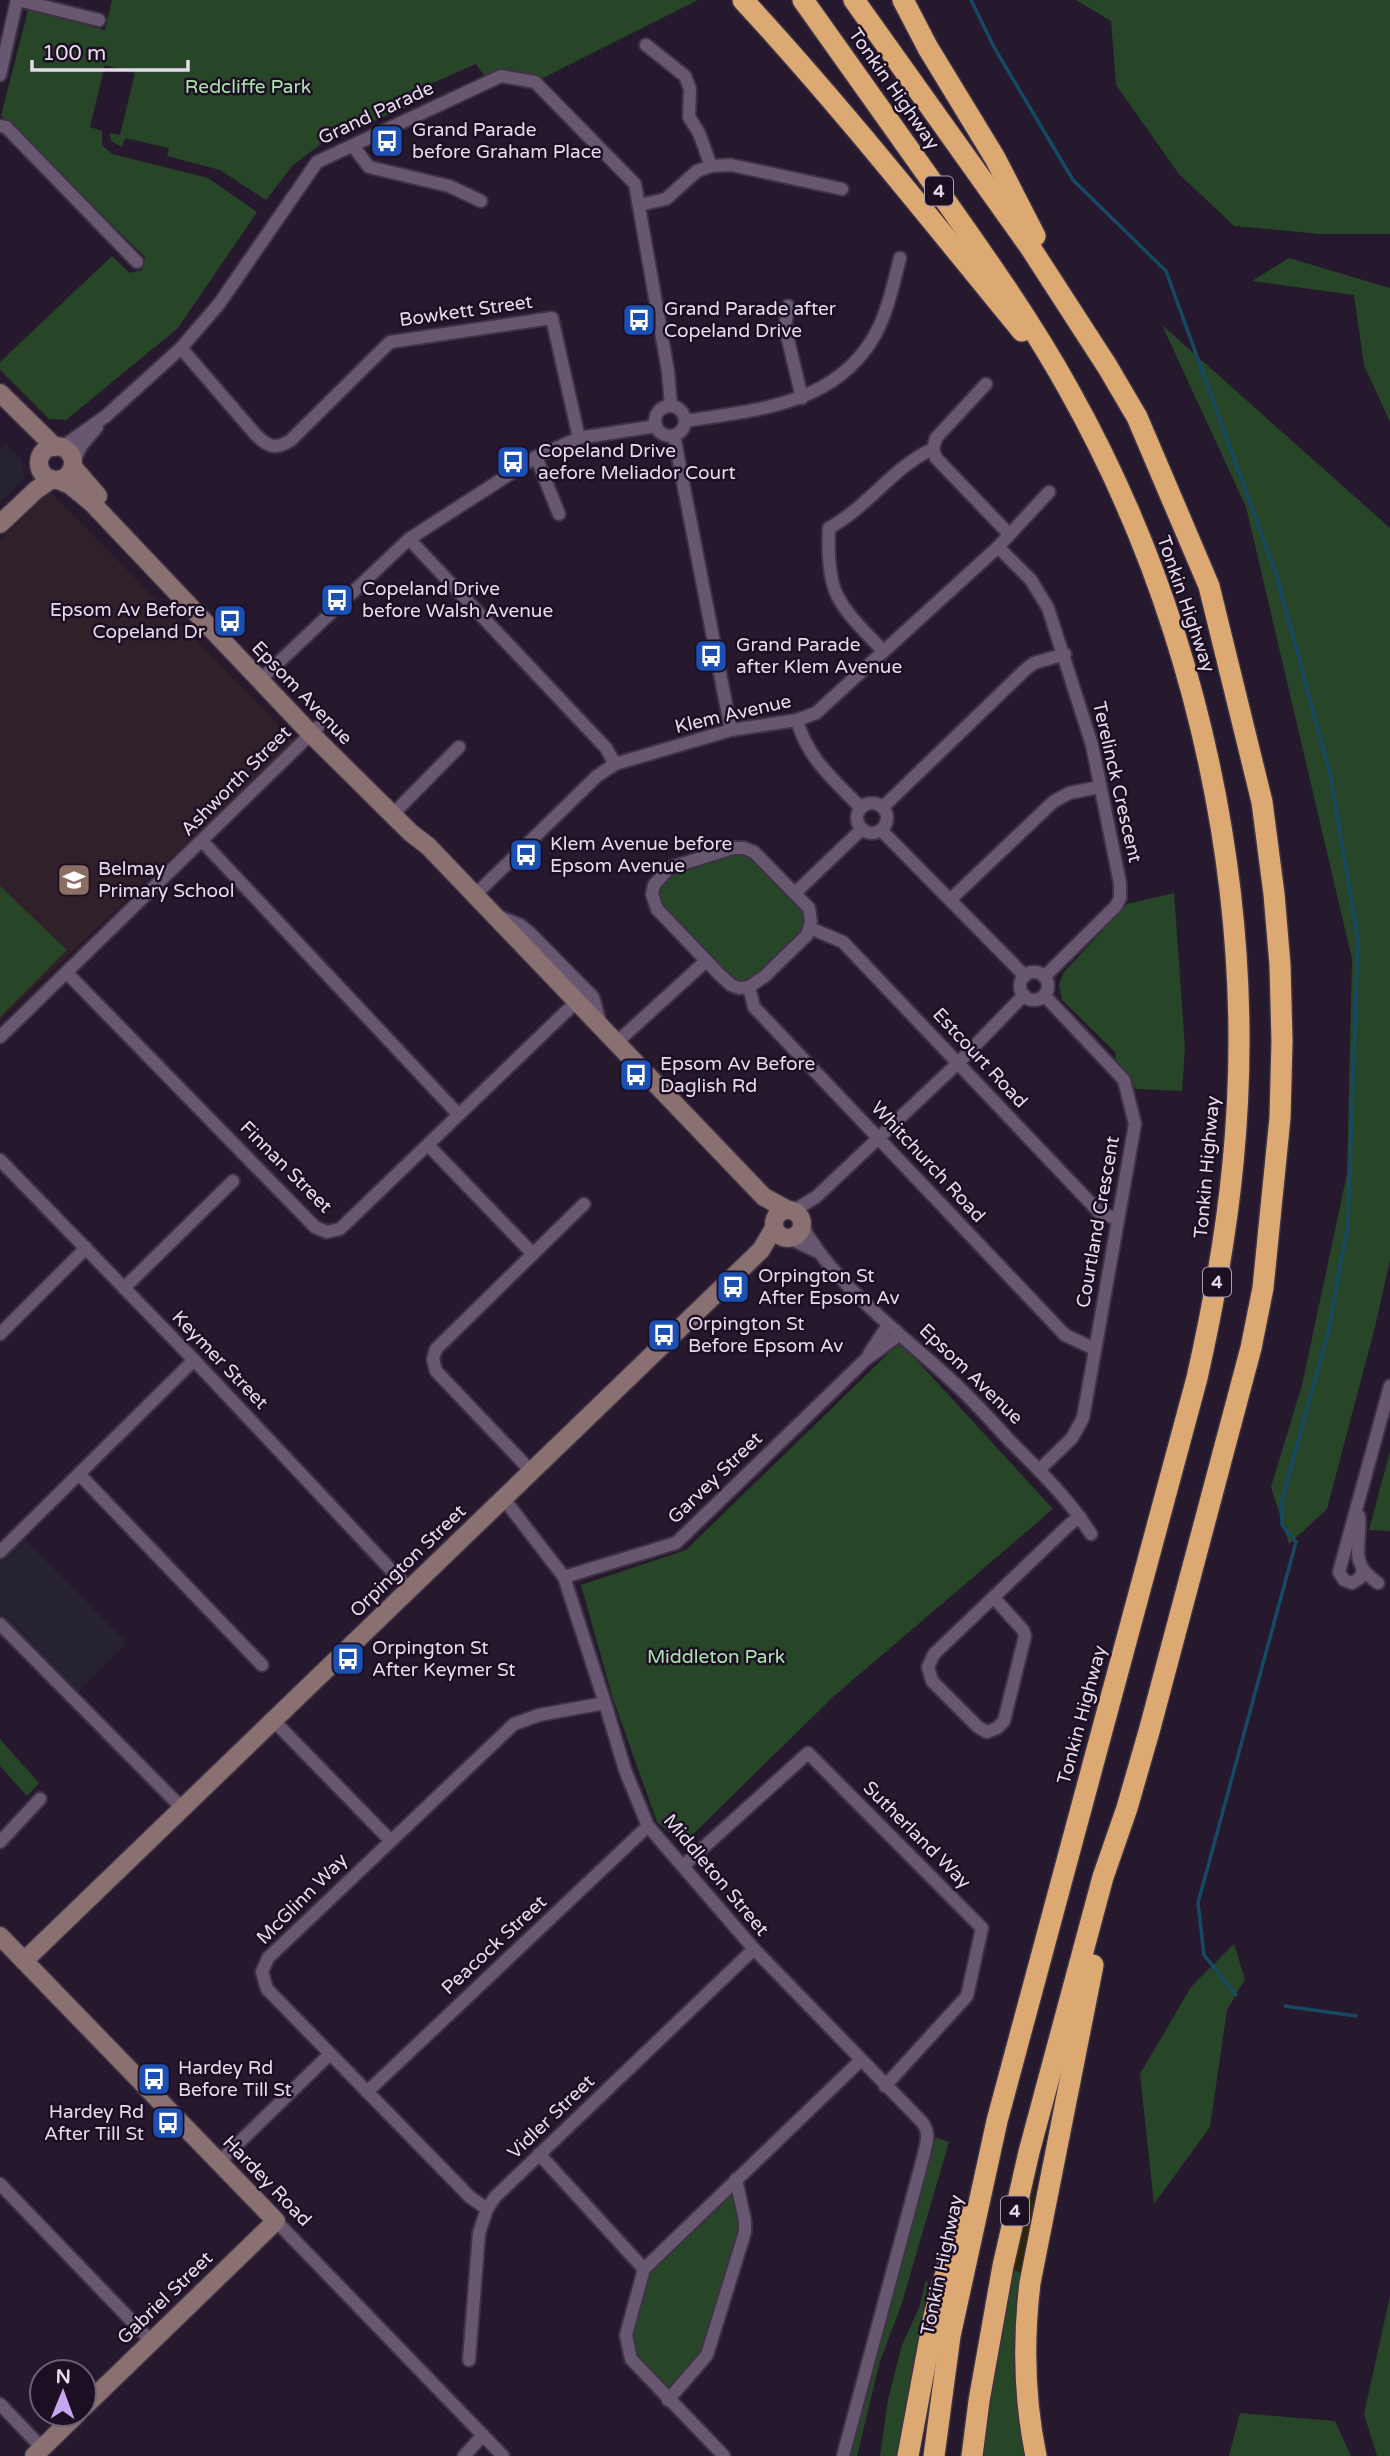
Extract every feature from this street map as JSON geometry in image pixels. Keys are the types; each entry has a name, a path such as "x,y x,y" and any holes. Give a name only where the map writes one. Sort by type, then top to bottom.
{"highway":[{"path":"743,0 875,152 1067,386"},
{"name":"Tonkin Highway","path":"803,0 1002,281 1067,386 1109,467 1168,614 1196,710 1213,780 1231,902 1236,972 1238,1066 1233,1162 1210,1322 997,2121 958,2293 934,2451"},
{"name":"Tonkin Highway","path":"854,0 1074,313 1137,417 1209,586 1262,802 1280,965 1280,1118 1263,1287 1251,1348 1127,1808 1103,1877 1030,2152 1003,2266 972,2456"},
{"path":"903,0 928,48 995,158 1074,313"},
{"path":"1036,2456 1026,2375 1026,2315 1030,2283 1092,1968 1127,1808"},
{"path":"908,2456 926,2353 946,2271 964,2206 997,2121"}],"street":[{"path":"0,75 18,0 99,20"},
{"path":"646,45 685,76 690,89 690,117 711,166"},
{"name":"Grand Parade","path":"73,465 81,446 106,416 181,348 219,304 317,162 501,76 535,82 635,184 668,371 671,407"},
{"path":"0,126 6,127 137,262"},
{"path":"353,146 369,167 449,186 481,201"},
{"path":"639,205 666,198 697,171 711,166 731,165 842,189"},
{"path":"685,421 773,407 828,386 852,366 873,340 887,306 900,258"},
{"path":"788,306 785,327 802,398"},
{"name":"Bowkett Street","path":"181,348 256,435 266,445 274,447 282,446 291,440 390,342 552,318 579,438"},
{"path":"986,384 936,438 933,449 936,458 1009,534"},
{"path":"0,393 71,455 73,465 69,474 36,490 0,524"},
{"path":"671,407 679,410 685,421 681,432 674,436 661,433 656,426 658,412 671,407"},
{"path":"0,408 29,439 44,474 55,479"},
{"name":"Grand Parade","path":"59,447 106,416"},
{"path":"264,676 409,539 536,457 579,438 656,426"},
{"path":"674,436 731,730"},
{"path":"0,513 22,492 46,450 59,447"},
{"path":"883,651 843,606 835,592 828,551 829,528 848,517 917,456 933,449"},
{"path":"536,457 559,513"},
{"name":"Epsom Avenue","path":"73,465 315,730 396,812 419,831 428,846 788,1224 888,1325 952,1381 1040,1470 1091,1534"},
{"name":"Epsom Avenue","path":"55,479 70,485 92,503 264,676"},
{"name":"Klem Avenue","path":"475,895 597,776 615,764 731,730 797,720 816,713 998,547 1049,492"},
{"path":"409,539 606,748 615,764"},
{"name":"Terelinck Crescent","path":"998,547 1037,589 1048,608 1065,654 1093,745 1120,883 1120,898 1116,906 1044,977"},
{"path":"883,807 1026,669 1034,663 1065,654"},
{"path":"797,720 809,752 860,807"},
{"name":"Ashworth Street","path":"0,1037 315,730"},
{"path":"396,812 459,747"},
{"path":"951,900 1053,802 1069,793 1100,787"},
{"path":"875,802 883,807 887,815 886,825 874,833 862,829 857,822 860,807 875,802"},
{"path":"795,893 862,829"},
{"path":"881,830 1025,976"},
{"path":"202,841 458,1114"},
{"path":"733,848 744,848 754,852 795,893 811,913 810,928 799,944 765,976 749,987 739,988 731,985 706,961 657,909 653,900 654,885 669,868 733,848"},
{"path":"492,913 520,925 529,932 593,997 601,1027"},
{"name":"Estcourt Road","path":"810,928 844,942 1100,1213 1118,1219"},
{"path":"616,1043 706,961"},
{"path":"1034,972 1044,977 1048,986 1044,995 1035,1000 1024,995 1020,987 1025,976 1034,972"},
{"name":"Finnan Street","path":"66,973 316,1227 327,1232 340,1228 577,1001"},
{"name":"Whitchurch Road","path":"749,987 754,1007 1065,1335 1095,1349"},
{"path":"788,1224 959,1062 1024,995"},
{"name":"Courtland Crescent","path":"1040,1470 1072,1438 1083,1418 1135,1124 1124,1080 1044,995"},
{"path":"428,1144 533,1254"},
{"name":"Keymer Street","path":"0,1160 194,1360 409,1590"},
{"path":"124,1288 233,1181"},
{"path":"532,1472 436,1371 433,1359 436,1349 584,1203"},
{"name":"Orpington Street","path":"24,1961 788,1224"},
{"path":"0,1334 86,1248"},
{"name":"Garvey Street","path":"865,1360 888,1325"},
{"name":"Garvey Street","path":"564,1577 676,1543 865,1360 900,1335"},
{"path":"0,1552 194,1360"},
{"path":"1363,1570 1360,1578 1352,1583 1344,1580 1339,1572 1390,1386"},
{"path":"79,1474 262,1665"},
{"name":"Middleton Street","path":"504,1499 564,1577 625,1770 648,1826 754,1949 925,2125 928,2135 843,2456"},
{"path":"1359,1506 1357,1555 1363,1570 1378,1583"},
{"path":"994,1598 1023,1630 1025,1636 1004,1721 998,1728 987,1732 978,1727 932,1681 928,1667 934,1654 1080,1517"},
{"path":"0,1624 182,1808"},
{"name":"McGlinn Way","path":"487,2208 470,2197 267,1989 262,1972 268,1958 514,1724 539,1715 606,1703"},
{"path":"274,1721 390,1840"},
{"name":"Sutherland Way","path":"683,1866 808,1753 982,1928 967,1996 885,2086"},
{"path":"0,1842 40,1798"},
{"name":"Peacock Street","path":"367,2092 648,1826"},
{"name":"Hardey Road","path":"0,1936 503,2456"},
{"name":"Vidler Street","path":"469,2360 479,2232 487,2208 539,2154 754,1949"},
{"path":"219,2162 330,2054"},
{"path":"724,2456 635,2365 626,2344 626,2335 644,2269 861,2060"},
{"path":"539,2154 644,2269"},
{"path":"668,2400 707,2355 715,2330 745,2232 736,2179"},
{"path":"0,2185 151,2341"},
{"name":"Gabriel Street","path":"98,2393 276,2221"},
{"path":"0,2404 38,2452 63,2428"},
{"path":"464,2456 483,2435"}],"shaded area":[{"path":"6,444 22,460 24,478 0,502 0,450"},
{"name":"Belmay Primary School","path":"50,491 294,741 0,1020 0,540"},
{"path":"19,1534 127,1643 73,1697 0,1624 0,1552"}],"green space":[{"name":"Redcliffe Park","path":"112,0 698,0 535,82 522,73 511,70 484,75 476,64 410,93 415,104 325,141 293,165 266,200 220,170 167,156 169,148 125,138 122,147 111,141 110,133 120,135 135,73 105,65 90,127 102,131 102,145 112,154 208,178 257,212 178,328 66,420 49,419 0,370 0,362 112,256 130,273 142,270 145,257 1,116 28,10 105,30"},
{"path":"1076,0 1390,0 1390,234 1320,234 1234,226 1179,174 1116,85 1111,21"},
{"path":"1289,258 1390,288 1390,422 1364,365 1354,295 1252,281"},
{"path":"1162,325 1390,528 1390,1260 1327,1509 1289,1544 1271,1487 1302,1385 1347,1174 1352,959 1246,507"},
{"path":"734,852 753,858 804,913 803,928 752,980 739,983 729,979 658,905 655,889 669,871"},
{"path":"0,886 67,950 0,1017"},
{"path":"1174,893 1185,1048 1182,1091 1136,1089 1116,1060 1115,1052 1062,1000 1059,984 1064,972 1127,904"},
{"name":"Middleton Park","path":"900,1342 1053,1509 834,1696 683,1844 657,1822 613,1699 581,1585 686,1550"},
{"path":"1390,1451 1390,1531 1369,1530"},
{"path":"0,1739 39,1783 27,1796 0,1766"},
{"path":"1234,1944 1245,1979 1227,2010 1210,2127 1154,2204 1140,2074 1191,1987"},
{"path":"928,2135 949,2142 901,2306 880,2361 857,2456 843,2456"},
{"path":"736,2179 745,2221 707,2355 668,2400 628,2352 644,2269"},
{"path":"1014,2270 1020,2272 1015,2364 1024,2456 981,2456"},
{"path":"926,2280 928,2283 897,2456 880,2456 888,2400 902,2345 919,2308"},
{"path":"1390,2296 1390,2456 1377,2456 1364,2414"},
{"path":"1240,2413 1335,2421 1351,2456 1229,2456"}],"sand":[{"path":"1036,2179 1020,2272 1014,2270 1025,2213"}],"waterway":[{"path":"971,0 995,49 1073,180 1166,271 1277,577 1330,774 1358,940 1348,1224 1328,1333 1282,1500 1282,1525 1296,1542 1198,1903 1204,1955 1236,1995"},
{"path":"1285,2006 1356,2016"}],"place":[{"name":"Grand Parade before Graham Place","path":"387,141"},
{"name":"Grand Parade after Copeland Drive","path":"639,320"},
{"name":"Copeland Drive aefore Meliador Court","path":"513,462"},
{"name":"Copeland Drive before Walsh Avenue","path":"337,600"},
{"name":"Epsom Av Before Copeland Dr","path":"230,621"},
{"name":"Grand Parade after Klem Avenue","path":"711,656"},
{"name":"Klem Avenue before Epsom Avenue","path":"526,855"},
{"name":"Belmay Primary School","path":"74,880"},
{"name":"Epsom Av Before Daglish Rd","path":"636,1075"},
{"name":"Orpington St After Epsom Av","path":"733,1287"},
{"name":"Orpington St Before Epsom Av","path":"664,1335"},
{"name":"Orpington St After Keymer St","path":"348,1659"},
{"name":"Hardey Rd Before Till St","path":"154,2079"},
{"name":"Hardey Rd After Till St","path":"168,2123"}]}
